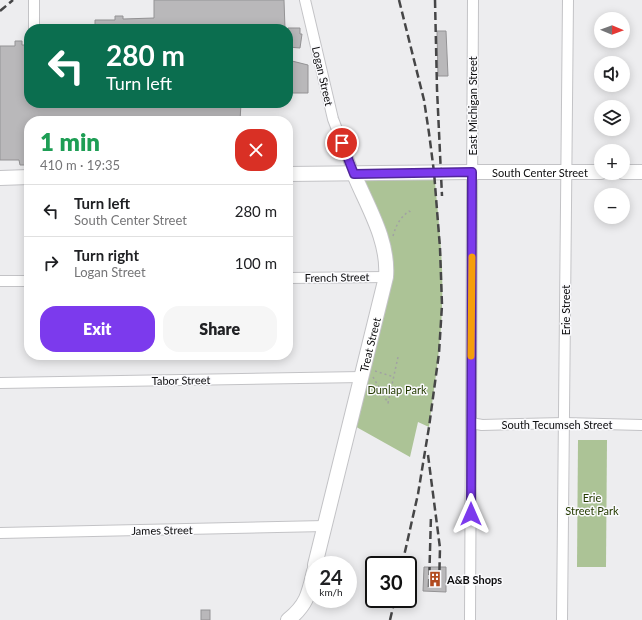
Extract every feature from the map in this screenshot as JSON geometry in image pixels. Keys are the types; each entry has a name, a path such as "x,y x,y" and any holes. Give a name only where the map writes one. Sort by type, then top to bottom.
{"street":[{"path":"34,0 34,24"},
{"name":"Logan Street","path":"305,0 333,119 354,174"},
{"name":"East Michigan Street","path":"470,620 473,0"},
{"name":"Erie Street","path":"562,620 568,0"},
{"name":"South Center Street","path":"293,174 594,172"},
{"path":"630,172 642,172"},
{"name":"Treat Street","path":"318,556 325,526 369,375 386,276 385,255 379,233 354,174"},
{"path":"0,178 24,177"},
{"name":"French Street","path":"293,278 386,276"},
{"path":"0,281 24,281"},
{"name":"Tabor Street","path":"0,383 369,375"},
{"name":"South Tecumseh Street","path":"471,424 642,425"},
{"name":"James Street","path":"0,533 325,526"},
{"path":"288,620 305,602"}],"path":[{"path":"392,238 396,226 402,216 409,211 412,213"},
{"path":"369,375 388,403 398,357"},
{"path":"369,375 394,377"}],"green space":[{"name":"Dunlap Park","path":"434,172 442,273 440,336 429,427 418,422 410,457 351,424 386,267 354,174"},
{"name":"Erie Street Park","path":"578,440 607,440 606,567 577,567"}],"building":[{"path":"154,0 284,0 285,24 95,24 95,20 115,20 115,16 123,16 123,19 154,18"},
{"path":"293,28 300,28 300,34 302,34 300,48 293,47"},
{"path":"437,31 446,31 448,76 438,76"},
{"path":"15,41 22,41 22,45 24,45 24,108 241,108 240,116 24,116 24,165 20,165 19,160 0,160 0,46 15,46"},
{"path":"293,61 308,65 308,93 293,93"},
{"name":"A&B Shops","path":"424,567 446,567 446,592 423,591"},
{"path":"201,610 210,610 210,620 201,620"}],"railway":[{"path":"0,11 13,0"},
{"path":"399,0 424,100 429,133 434,172 440,248 442,305 439,353 429,427 418,494 404,556"},
{"path":"435,0 442,196"},
{"path":"428,455 440,548 439,587"},
{"path":"429,587 431,515"},
{"path":"390,620 393,608"}],"slow traffic":[{"path":"471,356 472,257"}],"place":[{"name":"A&B Shops","path":"435,579"}],"route":[{"path":"342,143 354,174 472,172 471,514"}]}
